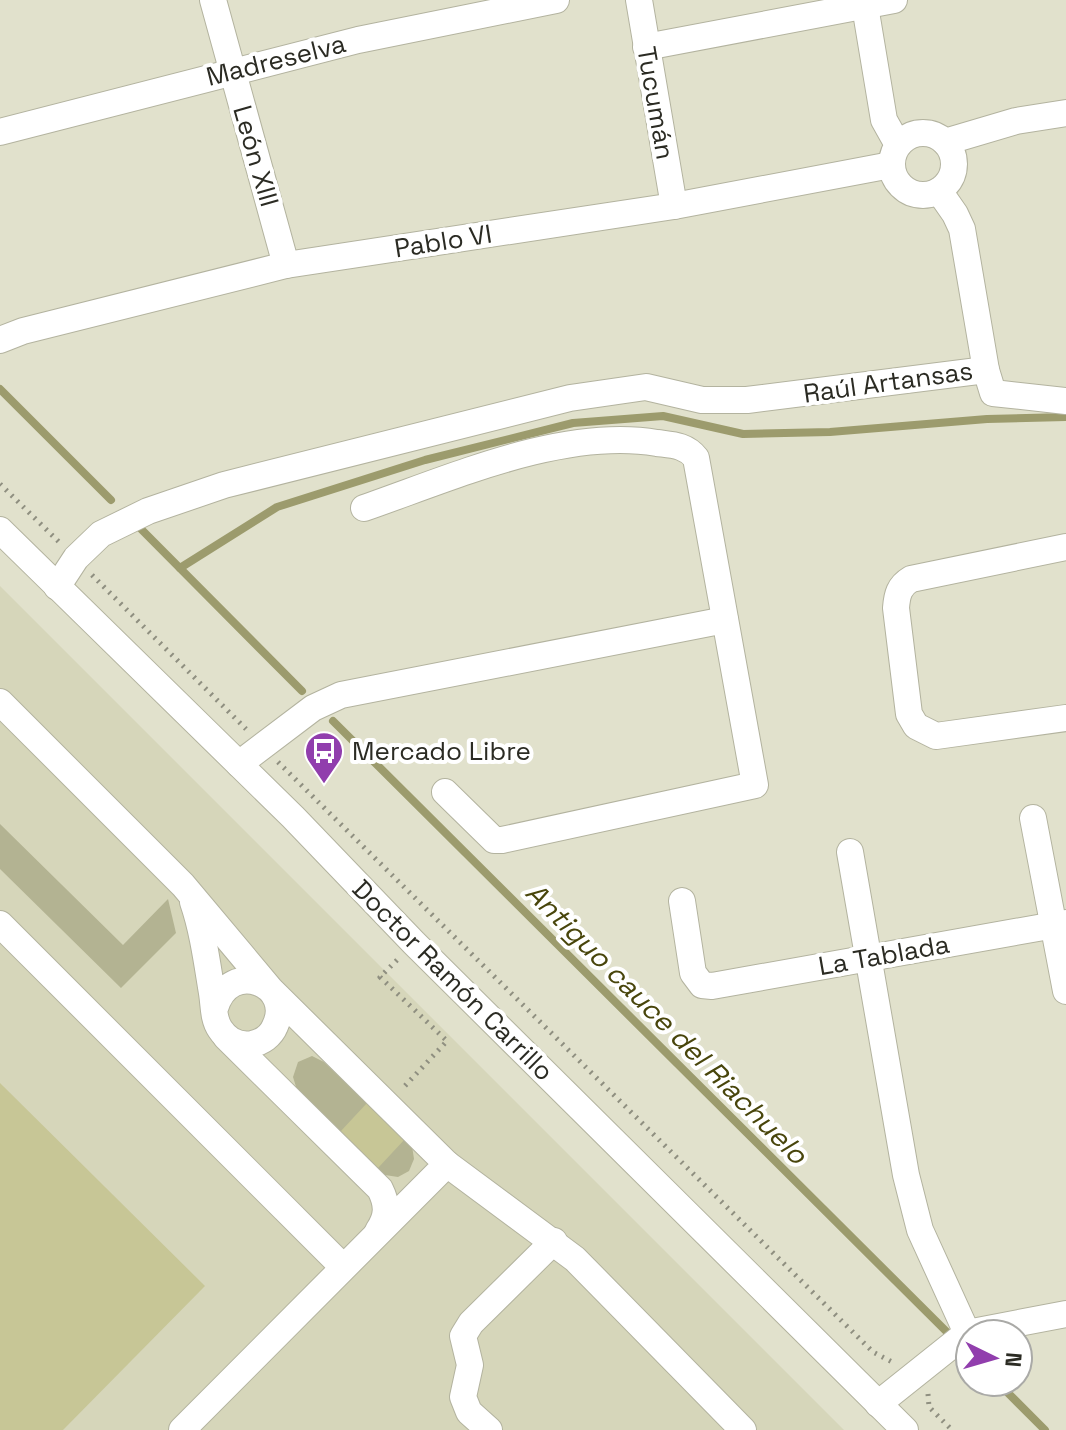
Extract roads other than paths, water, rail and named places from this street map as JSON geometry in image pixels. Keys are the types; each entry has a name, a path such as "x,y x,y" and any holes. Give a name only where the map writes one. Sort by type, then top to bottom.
{"street":[{"name":"León XIII","path":"213,0 286,265"},
{"name":"Madreselva","path":"0,132 358,40 556,0"},
{"name":"Tucumán","path":"639,0 674,206"},
{"path":"646,47 864,3 894,0"},
{"path":"864,3 884,120 894,155 893,176 907,192 928,195 946,185 954,168 945,142 926,133 905,138 894,155"},
{"path":"945,142 1016,121 1066,113"},
{"name":"Pablo VI","path":"0,340 23,331 286,265 674,206 894,155"},
{"name":"Raúl Artansas","path":"57,587 76,558 101,534 148,511 224,485 570,398 646,387 702,400 747,400 986,370 962,229 939,191"},
{"path":"986,370 993,393 1066,401"},
{"path":"364,508 515,456 554,448 628,438 683,447 696,458 755,785 502,840 494,840 445,792"},
{"name":"Doctor Ramón Carrillo","path":"0,530 239,764 414,943 905,1430"},
{"path":"1066,547 911,579 903,584 897,594 896,608 909,714 923,731 948,736 1066,718"},
{"path":"239,764 313,708 341,695 725,620"},
{"path":"0,702 183,885 271,990 447,1164 575,1259 743,1430"},
{"path":"1033,818 1059,924 1066,991"},
{"path":"850,852 906,1175 920,1230 959,1318"},
{"path":"183,885 200,924 215,1019 226,1037 380,1189 386,1214 378,1231"},
{"name":"La Tablada","path":"682,901 693,973 702,985 712,986 1059,924"},
{"path":"0,924 343,1267"},
{"path":"215,1008 224,989 232,983 253,980 271,990 279,1010 278,1021 266,1038 245,1044 226,1037"},
{"path":"182,1430 447,1164"},
{"path":"489,1430 469,1412 463,1397 470,1365 463,1336 471,1323 554,1241"},
{"path":"1034,1320 1066,1314"},
{"path":"878,1404 954,1343"}],"waterway":[{"name":"Antiguo cauce del Riachuelo","path":"0,389 111,500"},
{"path":"180,568 277,507 425,460 573,423 663,416 743,434 830,432 987,419 1066,417"},
{"name":"Antiguo cauce del Riachuelo","path":"141,529 302,691"},
{"name":"Antiguo cauce del Riachuelo","path":"333,721 954,1339"},
{"name":"Antiguo cauce del Riachuelo","path":"1013,1398 1045,1430"}],"place":[{"name":"Mercado Libre","path":"324,785"}]}
